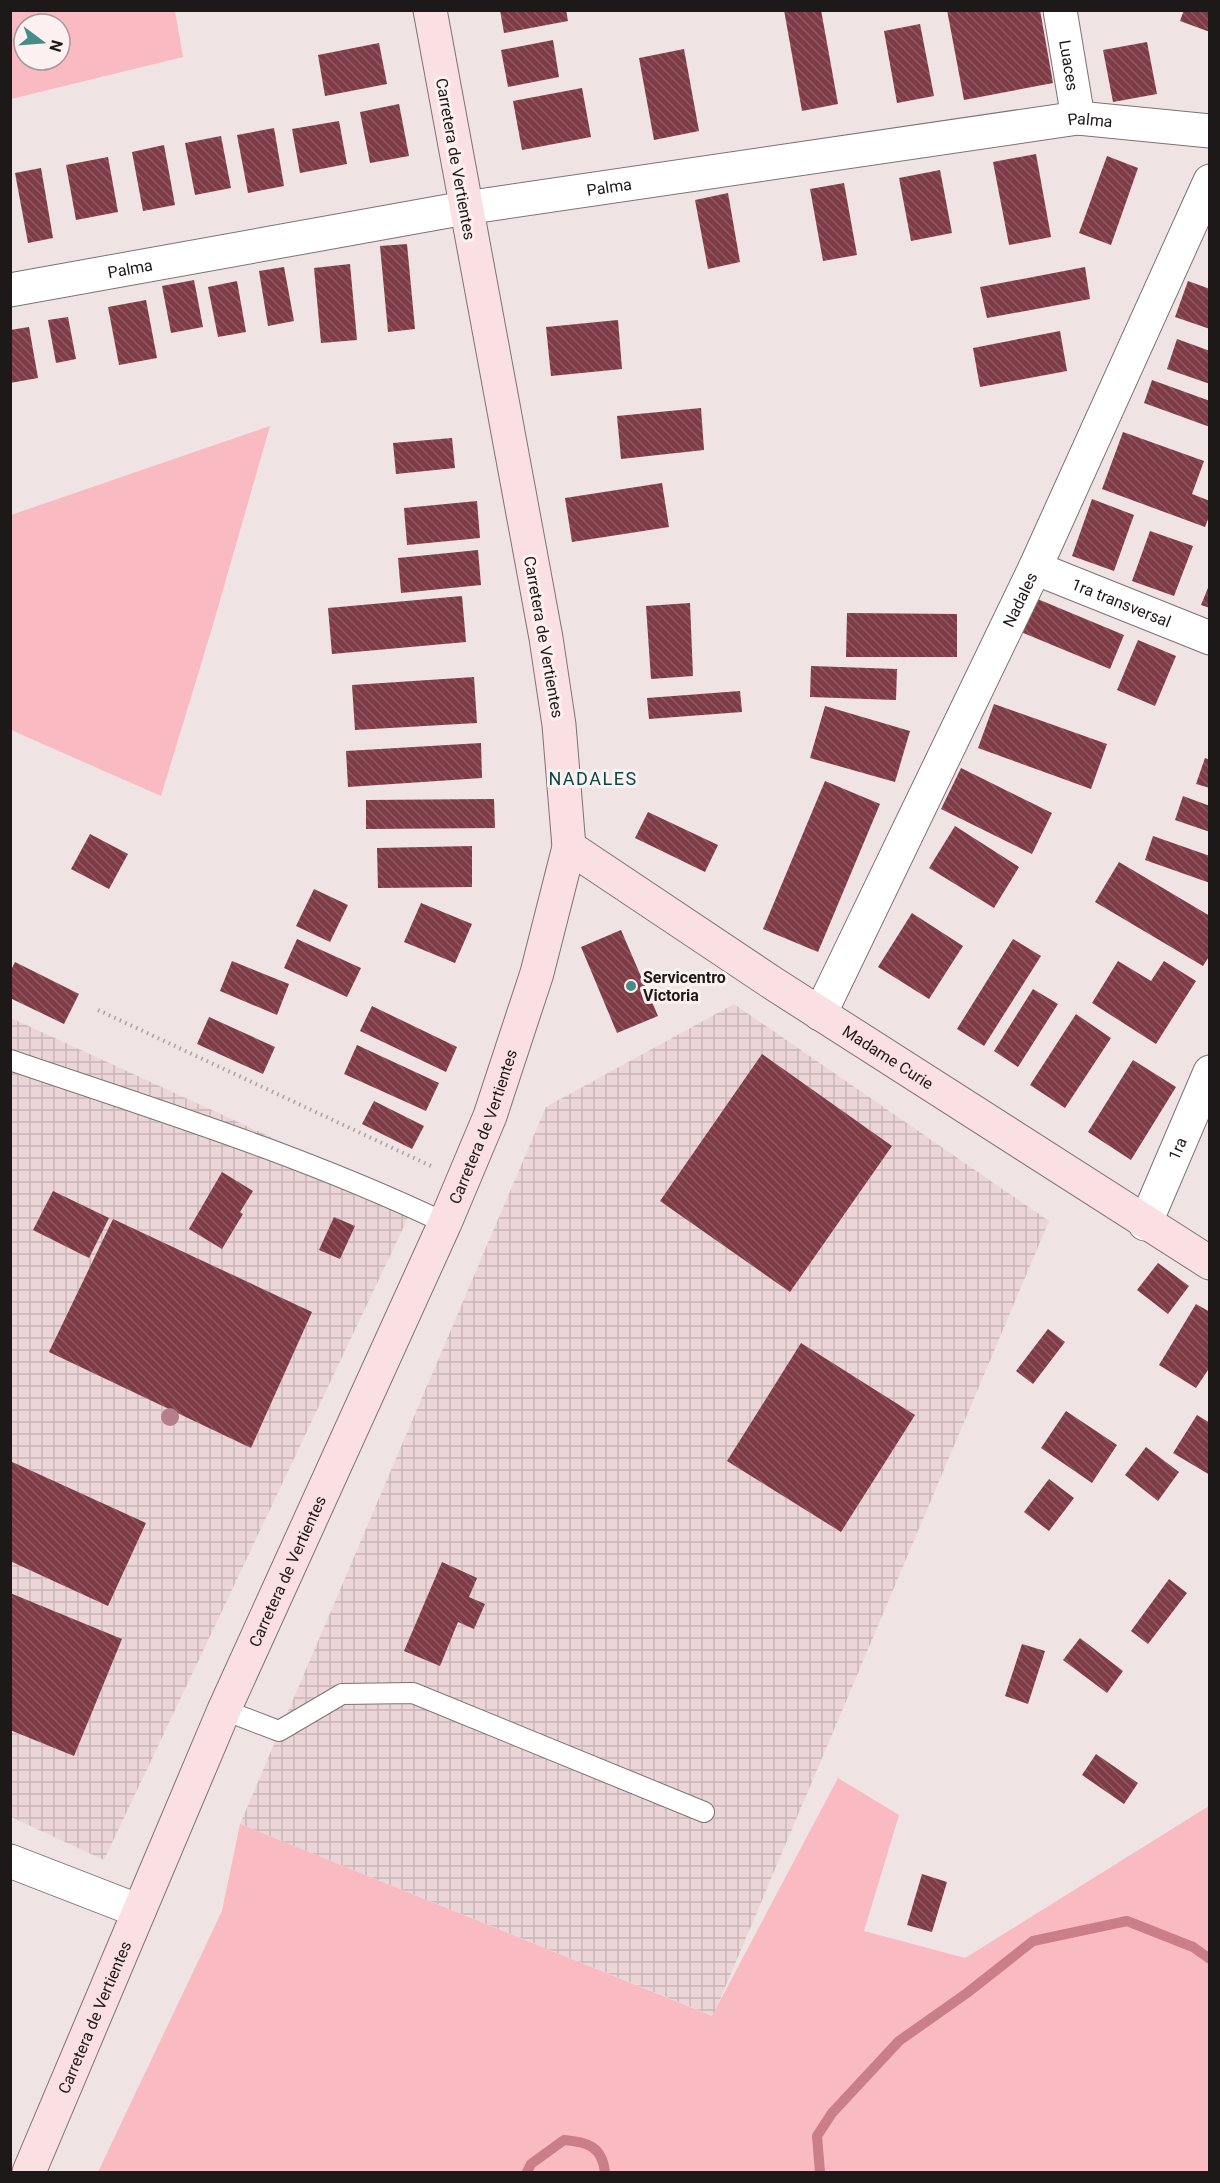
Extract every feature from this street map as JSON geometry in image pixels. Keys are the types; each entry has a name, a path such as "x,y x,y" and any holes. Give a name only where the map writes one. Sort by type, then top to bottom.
{"main road":[{"name":"Carretera de Vertientes","path":"29,2172 224,1710 490,1116 537,973 569,847 559,725 546,638 430,10"},
{"name":"Madame Curie","path":"569,847 820,1014 1209,1263"}],"street":[{"name":"Luaces","path":"1060,10 1078,118"},
{"name":"Palma","path":"10,290 465,208 1078,118 1209,131"},
{"name":"Nadales","path":"820,1014 1035,568 1209,181"},
{"name":"1ra transversal","path":"1035,568 1209,638"},
{"name":"1ra","path":"1145,1224 1209,1072"},
{"path":"10,1862 139,1911"}],"lane":[{"path":"10,1060 271,1149 395,1199 444,1223"},
{"path":"224,1710 279,1731 342,1694 412,1693 704,1812"}],"path":[{"path":"98,1010 462,1181"}],"shaded area":[{"path":"10,11 175,11 183,57 11,99"},
{"path":"270,426 161,796 11,730 11,515"},
{"path":"734,1004 1049,1221 713,2016 240,1824 546,1107"},
{"path":"11,1018 415,1203 104,1860 11,1817"},
{"path":"838,1778 899,1815 864,1931 965,1958 1209,1806 1209,2172 98,2172 222,1911 240,1824 712,2016"}],"building":[{"path":"500,10 566,10 568,21 504,33"},
{"path":"784,10 821,10 838,104 802,111"},
{"path":"947,10 1040,10 1053,83 964,100"},
{"path":"1184,10 1210,10 1210,32 1180,21"},
{"path":"920,24 934,96 897,103 884,31"},
{"path":"553,40 559,77 508,87 501,50"},
{"path":"1147,42 1157,94 1113,102 1103,50"},
{"path":"379,43 387,84 325,96 318,55"},
{"path":"684,49 699,131 654,140 639,58"},
{"path":"582,88 591,137 522,150 513,101"},
{"path":"399,104 409,156 370,163 360,112"},
{"path":"339,121 347,164 300,173 292,129"},
{"path":"274,128 284,186 248,193 237,135"},
{"path":"221,136 231,188 195,195 185,143"},
{"path":"164,145 175,205 143,211 132,152"},
{"path":"1036,154 1051,237 1009,245 993,162"},
{"path":"1107,156 1138,168 1111,245 1079,233"},
{"path":"108,157 118,212 76,220 66,165"},
{"path":"41,168 53,238 28,243 15,173"},
{"path":"940,170 952,233 911,241 899,178"},
{"path":"844,183 857,255 823,261 810,189"},
{"path":"728,193 740,262 708,269 695,200"},
{"path":"407,244 415,329 388,332 380,246"},
{"path":"350,264 357,340 321,343 314,268"},
{"path":"284,267 294,321 268,326 259,271"},
{"path":"1085,267 1090,299 987,318 980,287"},
{"path":"194,280 203,327 171,333 162,286"},
{"path":"237,281 246,332 218,337 208,287"},
{"path":"1188,281 1210,289 1210,329 1175,317"},
{"path":"146,300 157,358 119,365 108,307"},
{"path":"68,317 76,359 56,363 48,320"},
{"path":"618,320 622,369 551,376 546,327"},
{"path":"29,327 38,378 10,383 10,330"},
{"path":"1060,331 1067,371 980,387 973,348"},
{"path":"1177,339 1210,351 1210,384 1167,369"},
{"path":"1152,380 1210,401 1210,427 1144,403"},
{"path":"701,408 704,450 621,459 617,416"},
{"path":"1123,432 1204,461 1192,494 1210,501 1210,514 1205,527 1102,489"},
{"path":"452,438 455,468 396,474 393,443"},
{"path":"662,483 669,527 572,542 565,498"},
{"path":"1092,499 1134,515 1114,571 1072,556"},
{"path":"477,501 480,538 407,545 404,508"},
{"path":"1150,531 1193,546 1174,596 1132,581"},
{"path":"478,550 481,585 401,593 398,558"},
{"path":"1210,583 1210,608 1201,605"},
{"path":"462,596 466,642 332,654 328,608"},
{"path":"1035,598 1124,635 1110,669 1021,632"},
{"path":"690,603 693,676 651,679 646,606"},
{"path":"847,613 957,614 957,657 846,657"},
{"path":"1138,640 1176,656 1155,706 1117,690"},
{"path":"811,666 897,669 896,700 810,697"},
{"path":"474,677 477,723 355,730 352,685"},
{"path":"740,691 742,712 649,719 647,698"},
{"path":"994,704 1107,744 1091,789 978,748"},
{"path":"825,706 910,731 895,782 810,758"},
{"path":"481,743 482,778 348,787 346,751"},
{"path":"1205,758 1210,760 1210,788 1196,784"},
{"path":"961,768 1052,813 1032,854 941,809"},
{"path":"825,781 880,804 818,952 763,929"},
{"path":"1183,796 1210,806 1210,832 1175,820"},
{"path":"494,799 495,828 366,829 366,800"},
{"path":"648,812 718,845 705,872 635,838"},
{"path":"955,826 1019,867 994,908 929,868"},
{"path":"90,834 128,854 109,889 71,869"},
{"path":"1153,836 1210,856 1210,883 1145,860"},
{"path":"472,846 472,887 378,888 377,848"},
{"path":"1119,862 1210,916 1210,955 1203,966 1095,902"},
{"path":"314,889 348,905 330,942 296,926"},
{"path":"421,903 472,924 455,963 404,942"},
{"path":"912,913 963,946 929,999 878,967"},
{"path":"621,930 658,1016 617,1033 581,947"},
{"path":"297,939 361,968 347,997 284,968"},
{"path":"1013,939 1041,956 984,1046 957,1029"},
{"path":"232,961 289,984 277,1015 220,991"},
{"path":"1118,961 1151,981 1164,961 1196,981 1156,1044 1092,1003"},
{"path":"15,962 79,994 64,1024 10,998 10,972"},
{"path":"1033,989 1058,1004 1018,1067 994,1051"},
{"path":"372,1006 457,1047 446,1072 360,1031"},
{"path":"1076,1014 1111,1038 1065,1108 1030,1085"},
{"path":"209,1017 275,1047 263,1074 197,1044"},
{"path":"357,1045 439,1083 426,1111 344,1074"},
{"path":"762,1054 892,1146 790,1292 660,1201"},
{"path":"1133,1060 1176,1087 1131,1160 1088,1132"},
{"path":"374,1101 424,1126 412,1149 362,1124"},
{"path":"222,1172 253,1191 240,1212 243,1214 222,1249 189,1229"},
{"path":"53,1191 109,1218 89,1258 33,1230"},
{"path":"334,1217 355,1226 340,1259 319,1250"},
{"path":"113,1219 312,1312 251,1448 49,1352"},
{"path":"1158,1263 1189,1286 1168,1314 1137,1290"},
{"path":"1196,1304 1210,1312 1210,1367 1196,1388 1159,1365"},
{"path":"1048,1329 1065,1342 1033,1384 1016,1371"},
{"path":"801,1343 915,1415 841,1532 727,1461"},
{"path":"1066,1411 1117,1445 1092,1483 1041,1448"},
{"path":"1197,1415 1210,1423 1210,1475 1173,1453"},
{"path":"1146,1447 1179,1472 1158,1501 1125,1475"},
{"path":"10,1461 146,1523 108,1606 10,1561"},
{"path":"1049,1479 1074,1498 1049,1531 1024,1512"},
{"path":"442,1562 477,1578 469,1597 485,1604 474,1629 458,1622 440,1666 404,1651"},
{"path":"1169,1579 1187,1593 1148,1644 1131,1631"},
{"path":"10,1593 122,1639 74,1756 10,1730"},
{"path":"1080,1638 1123,1671 1107,1693 1063,1660"},
{"path":"1022,1644 1045,1651 1028,1704 1005,1696"},
{"path":"1096,1754 1138,1783 1124,1804 1082,1775"},
{"path":"922,1874 947,1882 932,1932 907,1925"}],"waterway":[{"path":"820,2172 817,2136 832,2113 899,2041 967,1993 1033,1941 1127,1921 1193,1947 1210,1959"},
{"path":"527,2172 531,2164 564,2140 580,2142 592,2147 601,2156 605,2172"}],"place":[{"name":"Servicentro Victoria","path":"631,986"}],"district":[{"name":"NADALES","path":"593,779"}]}
